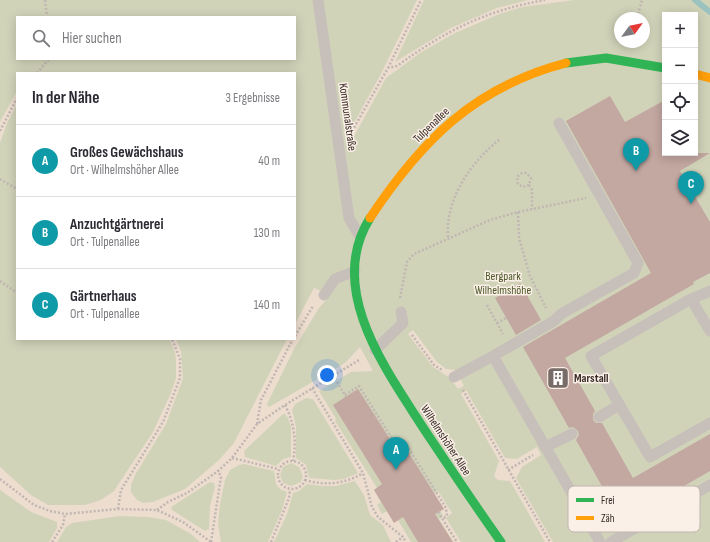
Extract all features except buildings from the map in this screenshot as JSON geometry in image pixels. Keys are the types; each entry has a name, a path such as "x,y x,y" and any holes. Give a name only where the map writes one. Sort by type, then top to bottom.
{"main road":[{"name":"Tulpenallee","path":"375,350 364,321 355,271 355,253 360,235 382,200 417,155 450,121 496,90 550,66 585,59 611,58 662,67"},
{"path":"698,75 710,78"},
{"name":"Wilhelmshöher Allee","path":"375,350 448,467 501,542"}],"lane":[{"name":"Kommunalstraße","path":"318,0 349,218 360,235"},
{"path":"454,377 511,346 554,321 560,314 634,273 638,263 559,123"},
{"path":"324,294 334,278 355,271"},
{"path":"710,291 691,299 591,356 650,457 710,423"},
{"path":"691,299 710,331"},
{"path":"375,350 402,318"},
{"path":"493,356 568,487"},
{"path":"599,417 619,405"},
{"path":"545,447 572,434"},
{"path":"700,491 710,485"},
{"path":"594,532 600,542"},
{"path":"611,542 628,532"}],"path":[{"path":"45,0 47,16"},
{"path":"338,138 350,135 388,68 420,0"},
{"path":"388,68 391,69 397,66 452,31 477,18 498,10 545,0"},
{"path":"639,12 642,0"},
{"path":"38,72 48,60"},
{"path":"0,130 16,100"},
{"path":"448,237 448,227 454,203 464,180 479,157 500,139"},
{"path":"529,185 523,186 518,184 517,177 522,173 529,175 531,178 529,185 532,190 532,209"},
{"path":"0,179 16,188"},
{"path":"454,377 434,365 402,318 400,296 407,262 414,254 440,244 448,237 490,220 518,212 601,196"},
{"path":"518,212 519,238 530,276 541,300 554,321"},
{"path":"0,281 16,292"},
{"path":"296,334 316,302 324,294"},
{"path":"487,305 511,346"},
{"path":"498,323 506,318"},
{"path":"118,509 121,490 163,422 177,388 180,378 180,359 172,340"},
{"path":"257,424 261,400 292,340"},
{"path":"157,510 168,502 187,493 218,471 232,458 257,424 284,405 375,350"},
{"path":"333,375 346,396 359,386 396,445 408,447 446,508 447,516 442,519"},
{"path":"312,388 363,473 372,507 378,517 403,537 406,542"},
{"path":"464,392 550,542"},
{"path":"284,405 289,413 294,427 293,461"},
{"path":"508,470 545,447"},
{"path":"232,458 278,469"},
{"path":"293,461 303,466 306,471 305,480 298,488 290,490 282,486 278,478 278,469 282,464 293,461"},
{"path":"0,479 34,505 50,512 65,514 118,509 157,510 183,522 211,542 221,477 218,471"},
{"path":"305,480 335,484 354,478 363,473"},
{"path":"271,542 289,498 290,490"},
{"path":"438,512 457,542"},
{"path":"52,542 63,525 65,514"},
{"path":"396,542 403,537"}],"green space":[{"name":"Bergpark Wilhelmshöhe","path":"0,0 710,0 710,542 0,542"}],"shaded area":[{"path":"417,0 424,0 395,62 451,28 497,8 528,0 574,0 522,7 499,14 453,34 420,53 386,78 352,140 348,142 346,131 350,130 381,74"},
{"path":"16,93 16,106 7,123 0,143 0,122"},
{"path":"314,288 321,291 327,299 319,308 294,349 267,404 268,407 345,363 360,347 373,371 351,372 319,391 336,419 335,421 377,488 374,490 381,502 377,505 382,514 387,511 398,520 411,542 391,542 383,525 370,515 364,495 355,481 336,486 307,484 299,491 293,493 287,514 274,542 268,542 282,510 287,492 280,489 276,484 274,471 244,464 230,470 225,480 220,504 218,525 221,542 200,542 191,534 166,520 149,517 120,516 72,523 66,527 57,542 49,542 57,528 57,522 31,512 0,490 0,467 31,495 48,505 85,505 101,500 114,491 153,432 171,393 176,378 176,360 175,352 169,340 176,340 181,352 183,378 166,424 135,475 131,485 131,492 137,500 143,503 153,502 185,489 219,460 234,443 286,340 296,340 296,322","holes":["306,398 313,399 358,473 344,479 334,480 309,478 306,465 296,458 296,427 292,410 295,404","283,414 285,414 288,418 291,427 291,457 283,459 276,466 245,457 244,451","291,463 299,467 303,476 301,482 291,486 283,483 280,475 283,467","210,482 214,483 215,487 210,506 209,529 205,531 172,510 171,507"]},
{"path":"413,330 437,362 446,369 456,370 464,386 458,389 450,378 433,367 408,334"},
{"path":"466,390 505,458 517,459 537,447 541,455 522,467 516,478 553,542 545,542 510,481 498,480 494,476 499,461 461,394"},
{"path":"438,491 452,513 446,518 461,542 453,542 439,519 443,517 434,494"}],"waterway":[{"path":"695,0 710,12"}],"traffic: fast":[{"path":"566,63 606,58 662,67"},
{"path":"370,218 358,245 354,272 357,299 366,326 392,379 501,542"}],"traffic: slow":[{"path":"370,218 389,190 430,141 477,102 533,73 566,63"},
{"path":"698,75 710,78"}],"place":[{"name":"Anzuchtgärtnerei","path":"636,171"},
{"name":"Gärtnerhaus","path":"691,204"},
{"name":"Marstall","path":"558,378"},
{"name":"Großes Gewächshaus","path":"396,470"}]}
